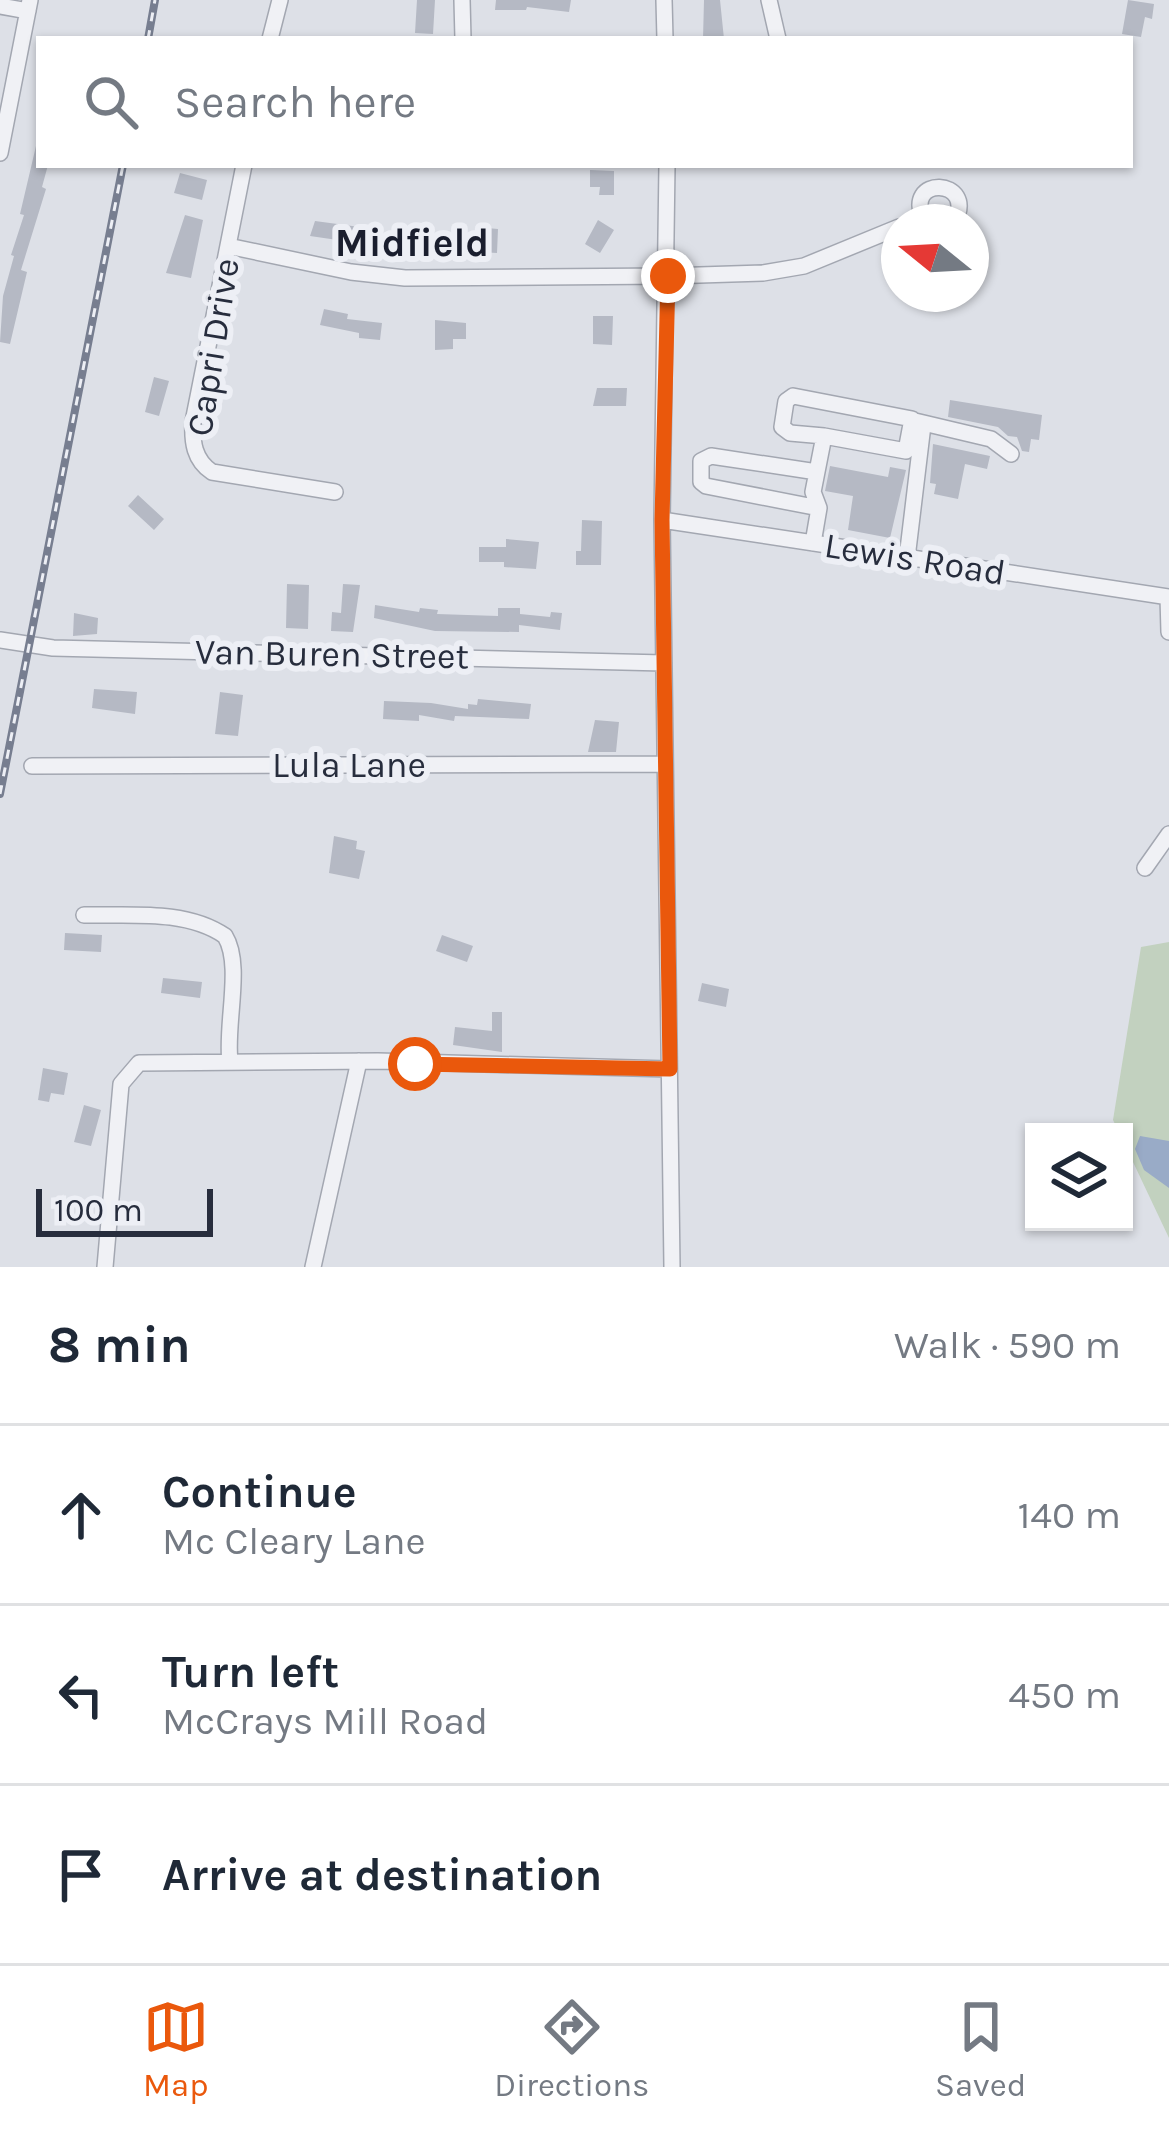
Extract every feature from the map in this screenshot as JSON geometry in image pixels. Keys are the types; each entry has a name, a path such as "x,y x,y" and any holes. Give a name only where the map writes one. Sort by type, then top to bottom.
{"street":[{"path":"271,36 280,0"},
{"path":"462,0 463,36"},
{"path":"664,0 665,36"},
{"path":"769,0 777,36"},
{"path":"0,6 29,5 0,153"},
{"name":"Capri Drive","path":"243,168 193,422 198,458 224,475 335,492"},
{"path":"667,168 662,520 672,1267"},
{"path":"920,204 921,197 940,187 959,204"},
{"path":"228,246 351,272 405,278 668,276 763,273 804,266 881,234"},
{"path":"918,422 906,451 790,433 782,427 786,401 793,396 918,422 991,439 1011,454"},
{"path":"907,558 918,422"},
{"path":"813,543 820,508 813,492 824,436"},
{"path":"817,472 711,456 701,461 701,482 706,486 820,508"},
{"name":"Lewis Road","path":"662,520 1168,597"},
{"path":"1168,597 1169,632"},
{"name":"Van Buren Street","path":"0,640 52,648 664,664"},
{"name":"Lula Lane","path":"32,766 665,764"},
{"path":"1145,868 1169,834"},
{"path":"84,915 161,917 206,925 225,935 233,959 227,1016 230,1062"},
{"path":"106,1267 119,1097 126,1074 140,1063 359,1061 670,1069"},
{"path":"313,1267 359,1061"}],"green space":[{"path":"1169,942 1169,1238 1133,1162 1133,1123 1113,1120 1141,947"}],"water":[{"path":"1140,1136 1169,1141 1169,1188 1144,1170 1135,1149"}],"building":[{"path":"417,0 435,0 433,34 415,33"},
{"path":"496,0 571,0 569,12 527,7 495,10"},
{"path":"704,0 720,0 724,36 703,36"},
{"path":"1128,0 1154,4 1152,19 1145,17 1141,37 1122,34"},
{"path":"36,146 36,168 47,168 42,187 46,189 21,270 27,272 10,344 0,342 3,296 24,215 20,214"},
{"path":"590,170 614,171 614,195 599,195 600,187 590,187"},
{"path":"180,173 207,180 202,200 174,193"},
{"path":"185,215 203,220 191,278 166,273"},
{"path":"598,220 614,230 600,253 585,244"},
{"path":"315,221 367,228 365,244 310,236"},
{"path":"476,227 498,229 497,253 463,251 464,235 475,235"},
{"path":"324,309 348,314 347,319 382,323 380,340 320,325"},
{"path":"593,316 613,316 612,345 593,344"},
{"path":"435,320 466,323 466,339 453,339 453,349 435,350"},
{"path":"154,377 169,381 159,416 145,412"},
{"path":"597,388 627,388 626,406 593,406"},
{"path":"950,400 1042,415 1039,440 1031,439 1029,452 1022,451 1017,437 998,427 948,417"},
{"path":"933,444 990,456 987,469 965,464 958,499 934,494 936,484 930,483"},
{"path":"830,466 888,477 890,467 906,470 890,538 848,530 853,496 825,491"},
{"path":"138,495 164,519 154,530 128,506"},
{"path":"582,520 602,521 601,565 576,565"},
{"path":"506,539 539,542 536,569 479,562 479,547 506,547"},
{"path":"287,584 309,585 308,629 286,628"},
{"path":"343,584 360,585 353,632 331,631 332,612 341,613"},
{"path":"375,605 438,610 437,614 498,616 498,608 520,608 520,614 550,617 551,612 562,613 560,630 519,625 519,632 435,631 374,618"},
{"path":"74,613 98,618 97,634 73,636"},
{"path":"94,689 137,692 135,714 92,708"},
{"path":"220,692 243,695 238,736 215,734"},
{"path":"478,699 531,704 529,719 455,716 454,721 419,715 419,721 383,719 384,701 468,709"},
{"path":"595,720 619,722 616,752 588,752"},
{"path":"334,836 357,841 356,849 365,851 359,879 329,873"},
{"path":"65,933 102,935 101,952 64,950"},
{"path":"442,935 473,946 467,962 436,951"},
{"path":"163,978 202,982 200,998 161,993"},
{"path":"702,983 729,989 726,1007 698,1001"},
{"path":"492,1012 502,1012 502,1052 453,1045 455,1027 492,1031"},
{"path":"43,1068 68,1073 64,1095 51,1093 49,1102 38,1100"},
{"path":"84,1105 101,1110 91,1146 74,1142"}],"railway":[{"path":"149,36 155,0"},
{"path":"0,794 122,168"}],"district":[{"name":"Midfield","path":"412,243"}],"route":[{"path":"415,1064 670,1069 662,520 668,276"}]}
